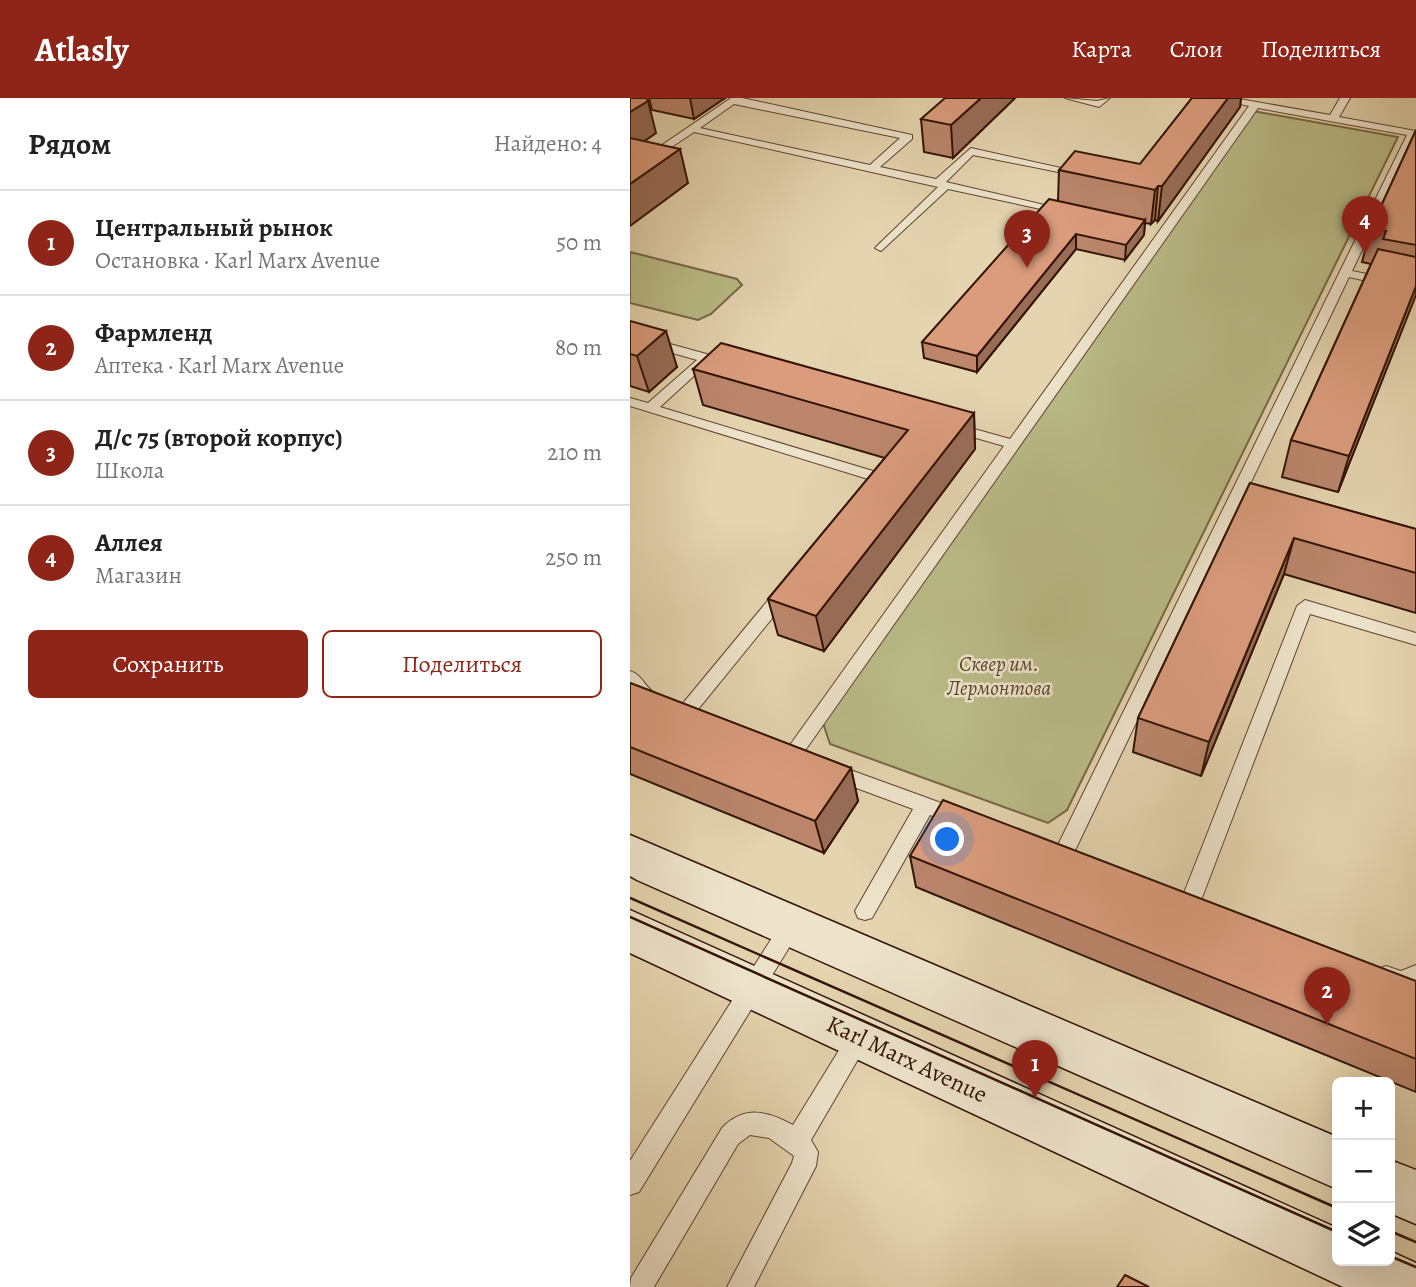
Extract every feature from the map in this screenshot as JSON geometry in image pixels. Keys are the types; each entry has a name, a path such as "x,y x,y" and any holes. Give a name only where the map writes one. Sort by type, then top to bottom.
{"main road":[{"path":"630,854 1332,1161"},
{"name":"Karl Marx Avenue","path":"630,931 1332,1254"},
{"path":"1395,1188 1416,1197"},
{"path":"1359,1266 1406,1287"}],"lane":[{"path":"1070,98 1100,104 1105,98"},
{"path":"1064,855 1240,505 1346,273 1415,133 1218,98"},
{"path":"1333,118 1345,98"},
{"path":"630,172 735,100 908,137 872,169"},
{"path":"791,757 1013,444 1156,232 1255,105"},
{"path":"692,129 1082,215"},
{"path":"881,248 971,151 1090,176"},
{"path":"1346,273 1416,288"},
{"path":"630,337 746,370"},
{"path":"650,408 706,358"},
{"path":"630,402 878,477 860,498"},
{"path":"933,422 1013,444"},
{"path":"685,713 799,573"},
{"path":"1190,903 1305,606 1416,639"},
{"path":"630,678 646,698 708,723"},
{"path":"767,747 976,824"},
{"path":"865,911 926,806"},
{"path":"630,1183 791,926"},
{"path":"1364,968 1401,981 1416,975"},
{"path":"797,1141 860,1037"},
{"path":"640,1287 730,1136 742,1125 758,1122 797,1141 806,1152 804,1166 740,1287"}],"green space":[{"name":"Сквер им. Лермонтова","path":"1253,111 1398,137 1067,810 1048,823 830,744 822,720"},
{"path":"630,252 737,279 742,285 711,314 698,320 630,303"}],"building":[{"path":"630,98 646,98 648,101 630,112"},
{"path":"945,98 981,98 951,125 921,119"},
{"path":"1192,98 1228,98 1162,186 1155,190 1059,170 1075,151 1140,164"},
{"path":"1416,130 1416,245 1383,239 1386,231 1371,228"},
{"path":"630,138 680,149 630,184"},
{"path":"1049,199 1145,220 1126,245 1076,234 977,356 922,342"},
{"path":"1378,249 1416,257 1416,286 1349,456 1291,440"},
{"path":"630,321 666,331 637,356 630,354"},
{"path":"721,343 974,413 816,616 768,599 908,430 693,369"},
{"path":"1250,483 1416,529 1416,573 1294,538 1209,742 1138,718"},
{"path":"630,683 851,768 815,821 630,747"},
{"path":"943,800 1416,981 1416,1059 910,856"},
{"path":"1125,1275 1149,1287 1117,1287"}],"tram line":[{"path":"630,898 1332,1206"},
{"path":"630,917 1332,1230"},
{"path":"1395,1233 1416,1242"},
{"path":"1395,1258 1416,1267"}],"place":[{"name":"Аллея","path":"1365,254"},
{"name":"Д/с 75 (второй корпус)","path":"1027,268"},
{"name":"Фармленд","path":"1327,1025"},
{"name":"Центральный рынок","path":"1035,1098"}]}
